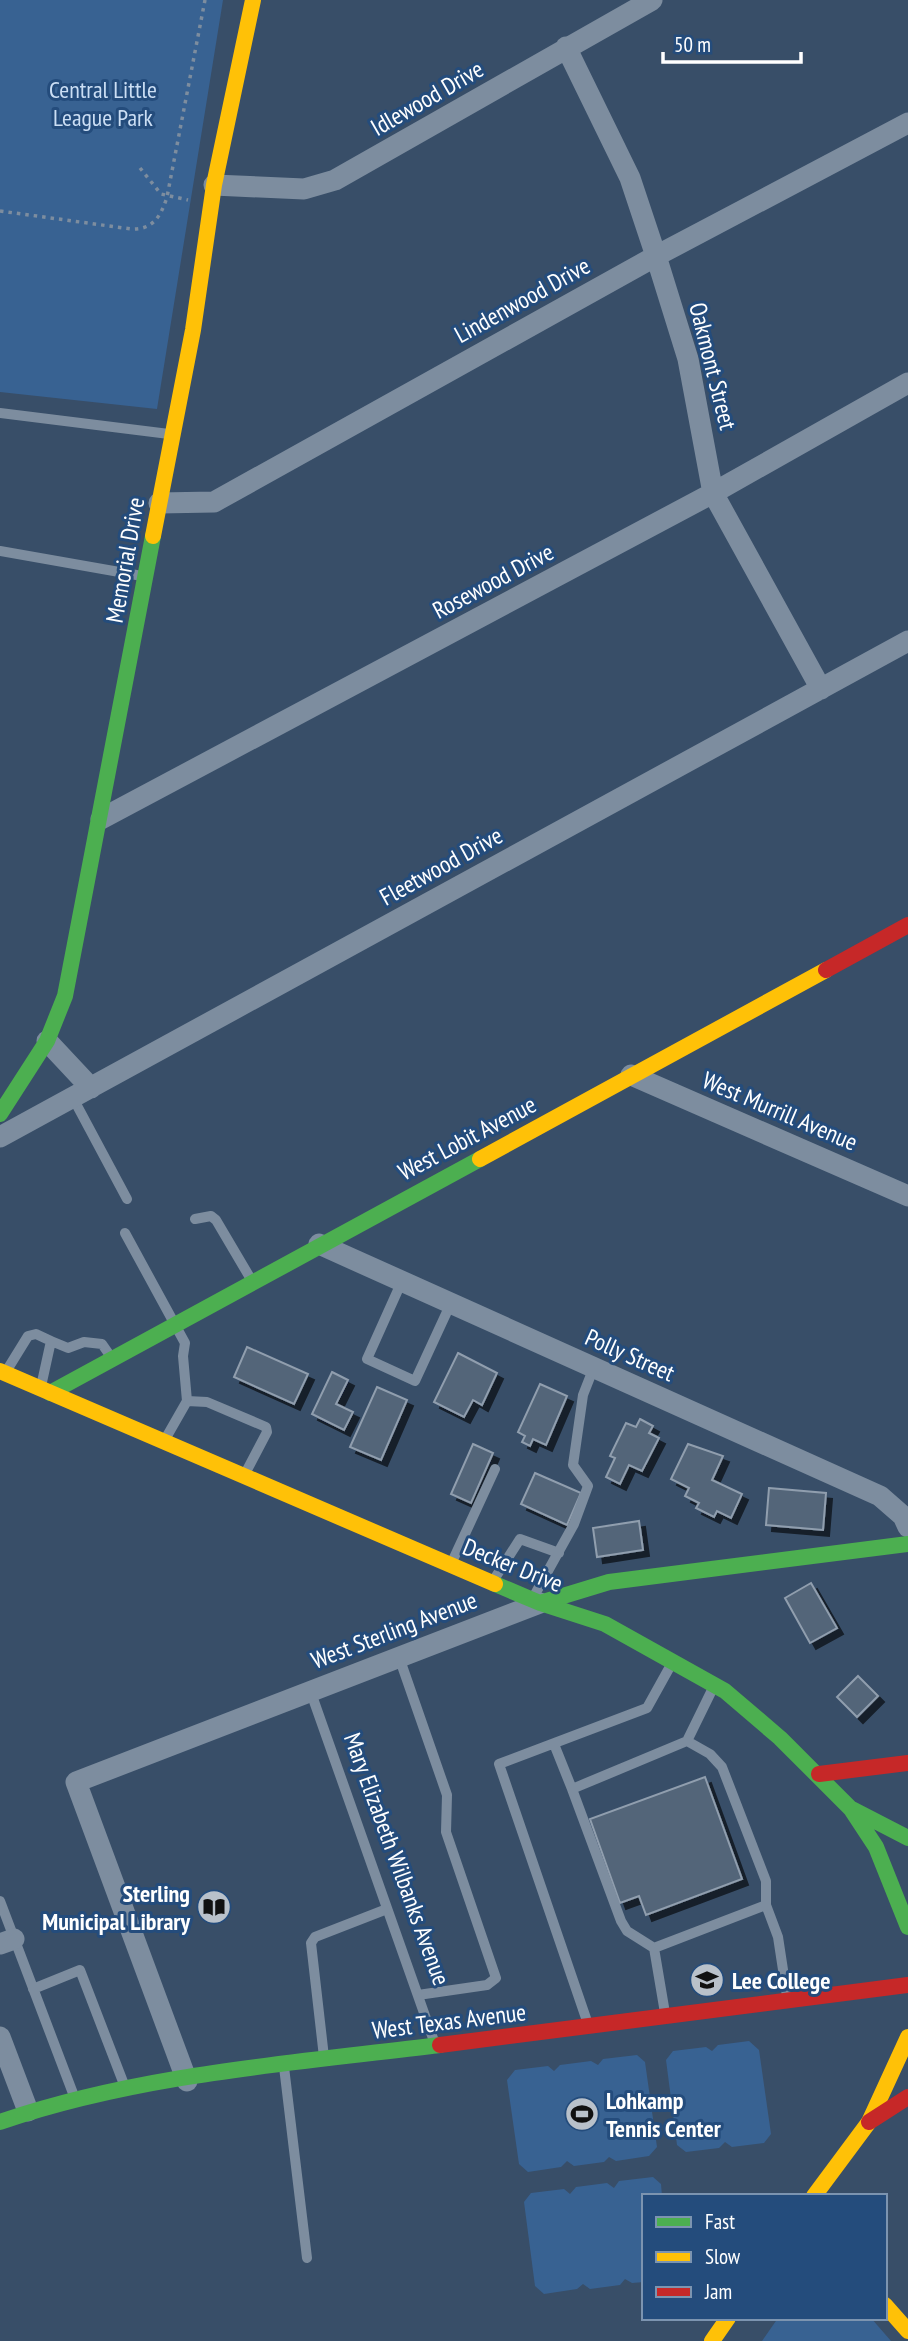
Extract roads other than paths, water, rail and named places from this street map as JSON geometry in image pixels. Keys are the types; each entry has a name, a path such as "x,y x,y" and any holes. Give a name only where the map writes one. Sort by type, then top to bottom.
{"street":[{"name":"Memorial Drive","path":"0,1114 47,1041 65,996 193,330 213,194 253,0"},
{"name":"Idlewood Drive","path":"213,194 304,189 335,180 652,0"},
{"name":"Oakmont Street","path":"566,47 620,155 656,256 688,359 713,493 821,689"},
{"name":"Lindenwood Drive","path":"159,502 214,502 656,256 908,123"},
{"name":"Rosewood Drive","path":"100,820 713,493 908,383"},
{"name":"Fleetwood Drive","path":"0,1137 908,641"},
{"name":"West Lobit Avenue","path":"45,1391 112,1358 908,925"},
{"path":"47,1041 82,1093"},
{"name":"West Murrill Avenue","path":"631,1075 908,1195"},
{"name":"Polly Street","path":"318,1244 880,1496 903,1516 908,1527"},
{"name":"Decker Drive","path":"2,1372 536,1601 605,1624 714,1685 771,1730 852,1809 876,1847 908,1927"},
{"name":"West Sterling Avenue","path":"187,2081 76,1782 536,1601 609,1582 908,1544"},
{"path":"819,1774 908,1763"},
{"path":"852,1809 908,1838"},
{"name":"West Texas Avenue","path":"0,2122 75,2098 125,2088 283,2065 908,1985"},
{"path":"0,2037 28,2111"},
{"path":"815,2194 869,2122 908,2037"},
{"path":"869,2122 908,2096"},
{"path":"887,2307 908,2332"},
{"path":"712,2341 727,2320"}],"lane":[{"path":"0,413 172,435"},
{"path":"0,551 145,577"},
{"path":"82,1093 127,1199"},
{"path":"195,1219 211,1216 216,1220 252,1281"},
{"path":"125,1233 185,1343 183,1356 187,1401 163,1443"},
{"path":"402,1281 367,1359 415,1381 451,1303"},
{"path":"2,1372 28,1336 36,1334 68,1348 84,1342 102,1343 112,1358"},
{"path":"45,1391 51,1341"},
{"path":"536,1601 588,1486 573,1465 583,1395 594,1367"},
{"path":"187,1401 206,1402 266,1427 267,1432 244,1476"},
{"path":"451,1565 495,1469"},
{"path":"492,1582 520,1539 559,1553"},
{"path":"398,1657 447,1795 446,1832 496,1978 487,1985 418,1995"},
{"path":"589,2026 499,1764 647,1708 674,1661"},
{"path":"572,1789 687,1741 714,1685"},
{"name":"Mary Elizabeth Wilbanks Avenue","path":"310,1690 436,2045"},
{"path":"687,1741 710,1754 722,1767 766,1881 766,1905 778,1937 787,2001"},
{"path":"554,1744 621,1921 628,1931 654,1948 665,2016"},
{"path":"0,1901 7,1942 33,1989 75,2098"},
{"path":"654,1948 766,1905"},
{"path":"324,2060 318,1994 310,1956 311,1943 315,1937 387,1909"},
{"path":"33,1989 80,1970 125,2088"},
{"path":"283,2065 307,2258"}],"place":[{"name":"Sterling Municipal Library","path":"214,1907"},
{"name":"Lee College","path":"707,1980"},
{"name":"Lohkamp Tennis Center","path":"582,2114"}],"park label":[{"name":"Central Little League Park","path":"103,103"}]}
